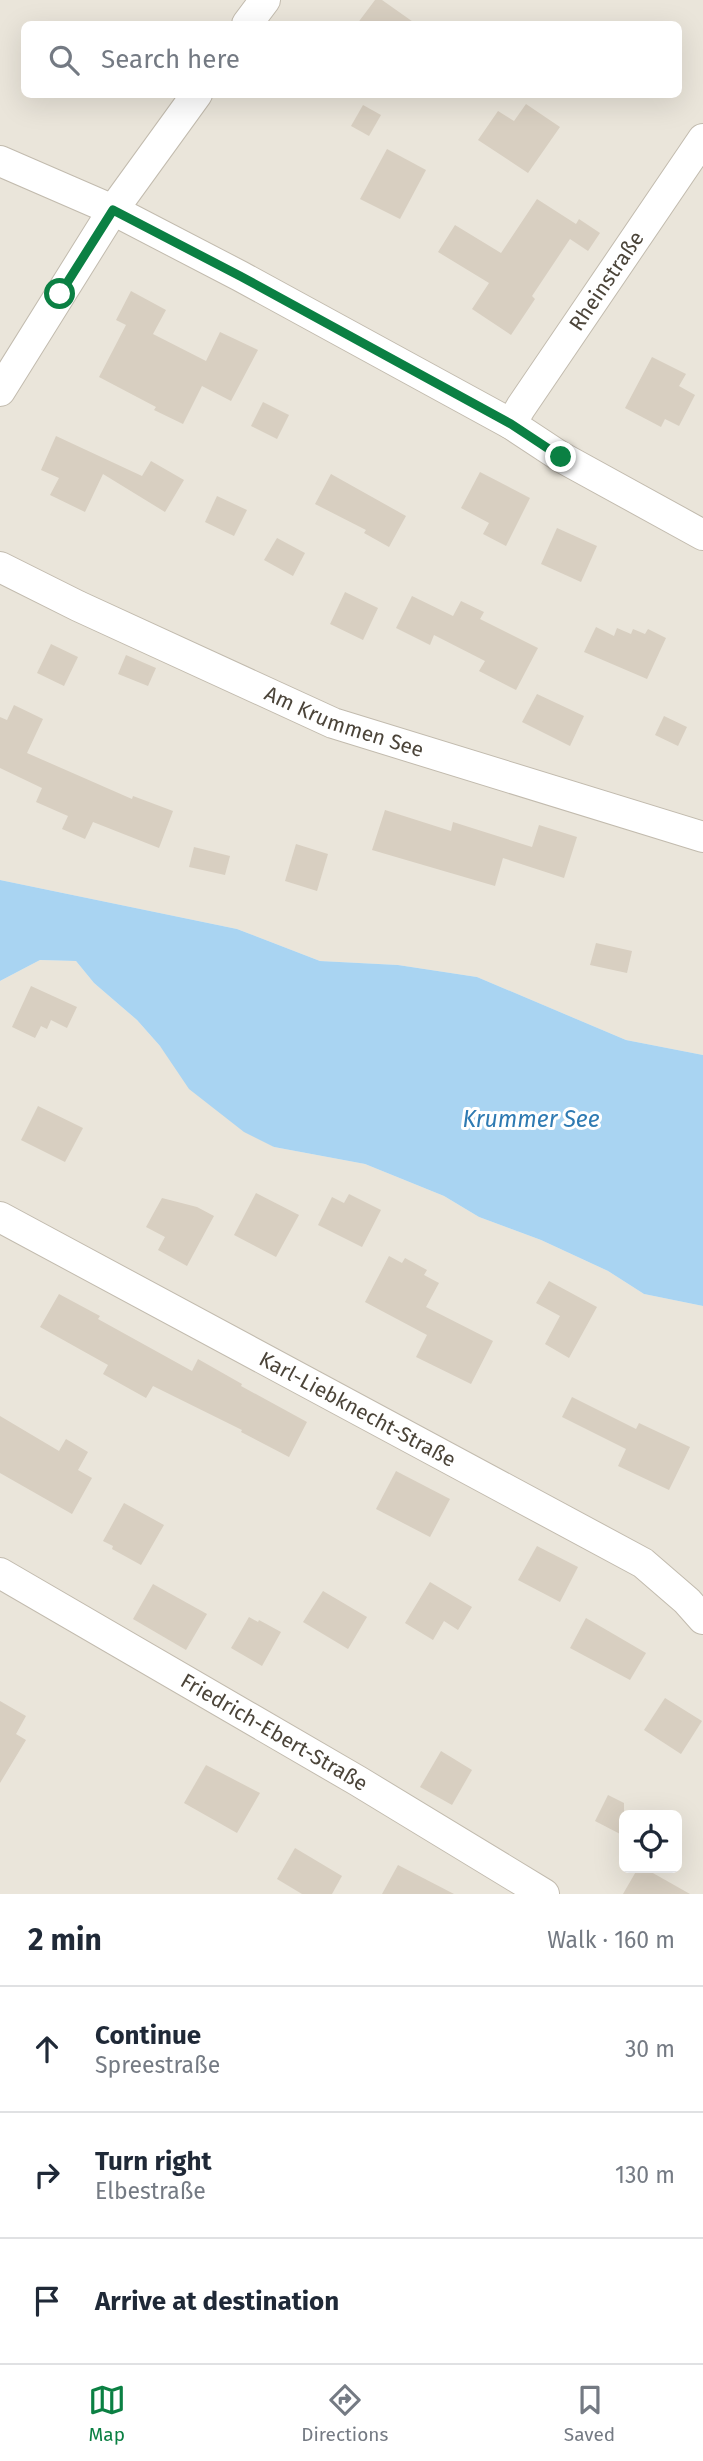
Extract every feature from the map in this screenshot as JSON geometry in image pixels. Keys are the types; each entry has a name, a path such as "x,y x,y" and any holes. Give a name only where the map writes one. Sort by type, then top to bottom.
{"street":[{"path":"249,21 265,0"},
{"path":"0,391 113,210 194,98"},
{"name":"Rheinstraße","path":"511,424 703,139"},
{"path":"0,161 113,210 240,276 511,424 561,457 703,535"},
{"name":"Am Krummen See","path":"0,567 333,723 703,837"},
{"name":"Karl-Liebknecht-Straße","path":"0,1217 643,1563 687,1601 703,1619"},
{"name":"Friedrich-Ebert-Straße","path":"0,1573 544,1894"}],"shaded area":[{"path":"0,0 703,0 703,1055 626,1040 477,977 398,965 320,961 237,929 0,880"},
{"path":"40,960 76,961 94,983 137,1020 160,1046 274,1147 365,1164 444,1196 479,1217 541,1240 608,1271 644,1294 703,1306 703,1894 0,1894 0,981"}],"water":[{"name":"Krummer See","path":"0,880 237,929 320,961 398,965 477,977 626,1040 703,1055 703,1306 644,1294 608,1271 541,1240 479,1217 444,1196 365,1164 274,1147 244,1132 189,1089 160,1046 137,1020 94,983 76,961 40,960 0,981"}],"building":[{"path":"375,0 382,0 412,21 359,21"},
{"path":"526,104 560,127 528,173 478,140 498,111 514,121"},
{"path":"363,105 381,115 369,136 351,126"},
{"path":"387,149 426,170 400,219 360,199"},
{"path":"537,199 576,224 579,219 600,233 588,251 570,239 532,296 535,299 511,335 472,309 489,283 438,252 455,225 501,253"},
{"path":"131,291 166,310 153,334 206,361 220,332 258,350 231,401 202,386 183,424 99,377 126,325 116,320"},
{"path":"652,357 686,374 679,386 695,395 679,426 665,419 661,427 625,408"},
{"path":"263,402 289,415 277,439 251,426"},
{"path":"56,436 142,476 151,461 184,480 165,512 103,474 85,512 50,495 59,478 41,470"},
{"path":"480,472 530,498 506,546 483,534 489,523 461,508"},
{"path":"331,474 406,516 389,547 364,533 366,530 315,504"},
{"path":"217,496 247,510 234,536 205,522"},
{"path":"557,528 597,546 581,582 541,564"},
{"path":"277,538 305,553 293,576 264,560"},
{"path":"345,592 378,608 363,640 330,624"},
{"path":"412,596 453,616 461,601 484,612 480,619 538,648 516,690 479,671 485,661 434,635 430,645 396,628"},
{"path":"596,627 614,636 617,628 631,634 633,629 645,634 648,629 666,638 647,679 584,652"},
{"path":"51,644 78,657 64,686 37,673"},
{"path":"126,655 156,668 148,686 118,674"},
{"path":"537,694 584,716 570,746 522,722"},
{"path":"14,705 43,719 27,753 132,799 133,796 173,811 159,848 93,822 85,839 62,829 68,816 36,802 42,788 0,768 0,717 7,720"},
{"path":"664,716 687,727 678,746 655,735"},
{"path":"385,810 451,831 453,822 532,847 539,825 577,837 564,878 503,858 495,886 372,850"},
{"path":"296,844 328,854 317,891 285,881"},
{"path":"194,847 230,856 225,875 189,867"},
{"path":"596,943 632,951 627,973 590,965"},
{"path":"31,986 77,1007 67,1028 51,1020 47,1029 41,1026 35,1038 12,1027"},
{"path":"38,1106 83,1128 65,1162 21,1140"},
{"path":"256,1193 299,1215 276,1257 234,1235"},
{"path":"349,1194 381,1210 362,1247 318,1225 332,1197 344,1203"},
{"path":"162,1198 197,1207 214,1216 187,1266 158,1250 165,1237 146,1227"},
{"path":"389,1256 402,1263 405,1258 427,1270 424,1275 439,1283 426,1307 493,1341 471,1384 416,1357 427,1335 365,1302"},
{"path":"549,1281 597,1307 569,1358 545,1344 560,1316 536,1303"},
{"path":"59,1294 192,1371 198,1359 307,1422 289,1457 241,1432 242,1430 153,1386 146,1398 103,1374 108,1365 40,1327"},
{"path":"572,1397 636,1429 639,1423 690,1447 669,1490 618,1466 626,1449 562,1417"},
{"path":"0,1416 59,1451 66,1439 88,1452 78,1470 92,1478 72,1514 0,1473"},
{"path":"396,1471 450,1499 430,1537 376,1509"},
{"path":"124,1503 164,1525 141,1565 103,1541"},
{"path":"537,1546 578,1567 560,1602 518,1580"},
{"path":"430,1582 472,1607 458,1630 444,1621 433,1640 405,1623"},
{"path":"153,1584 207,1614 186,1650 133,1619"},
{"path":"323,1591 367,1617 348,1649 303,1622"},
{"path":"249,1617 281,1632 262,1666 231,1648"},
{"path":"586,1618 646,1653 630,1680 570,1648"},
{"path":"665,1698 702,1721 681,1754 644,1730"},
{"path":"0,1701 26,1716 16,1734 26,1740 0,1783"},
{"path":"441,1751 472,1770 452,1805 420,1787"},
{"path":"206,1765 260,1793 237,1833 184,1803"},
{"path":"608,1795 624,1803 624,1810 619,1810 619,1833 595,1821"},
{"path":"295,1848 342,1876 332,1894 302,1894 277,1879"},
{"path":"398,1865 454,1894 382,1894"},
{"path":"635,1873 653,1873 690,1894 623,1894"}],"route":[{"path":"60,294 113,210 511,424 561,457"}]}
